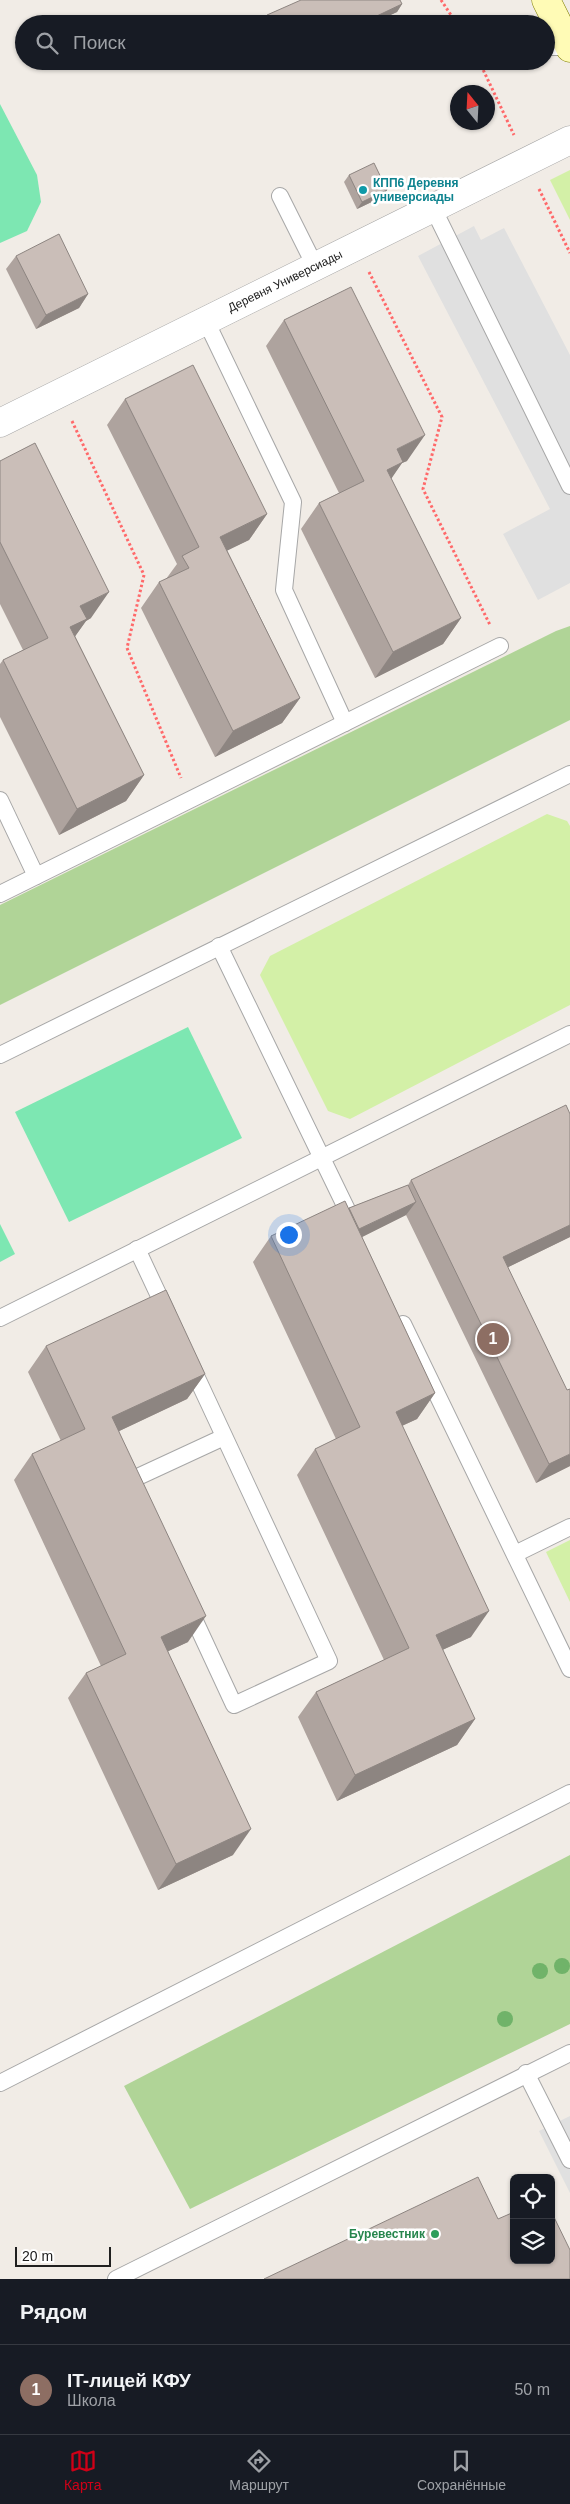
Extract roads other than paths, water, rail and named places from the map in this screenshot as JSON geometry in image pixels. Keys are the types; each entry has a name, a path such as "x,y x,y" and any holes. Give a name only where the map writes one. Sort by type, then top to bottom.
{"street":[{"path":"546,0 554,15"},
{"path":"555,18 570,48"},
{"name":"Деревня Универсиады","path":"0,423 570,140"}],"lane":[{"path":"555,47 570,48"},
{"path":"280,196 315,266"},
{"path":"433,208 570,486"},
{"path":"206,321 293,502 284,590 345,723"},
{"path":"0,894 500,646"},
{"path":"0,1055 570,774"},
{"path":"0,800 36,876"},
{"path":"219,946 351,1218"},
{"path":"0,1318 570,1034"},
{"path":"137,1250 174,1330"},
{"path":"395,1308 570,1669"},
{"path":"183,1348 329,1661 234,1705 184,1597"},
{"path":"142,1508 129,1481 224,1437"},
{"path":"515,1554 570,1527"},
{"path":"0,2083 570,1793"},
{"path":"116,2279 526,2073 570,2053"},
{"path":"526,2073 570,2160"}],"place":[{"name":"КПП6 Деревня универсиады","path":"363,190"},
{"name":"IT-лицей КФУ","path":"493,1339"},
{"name":"Буревестник","path":"435,2234"}]}
